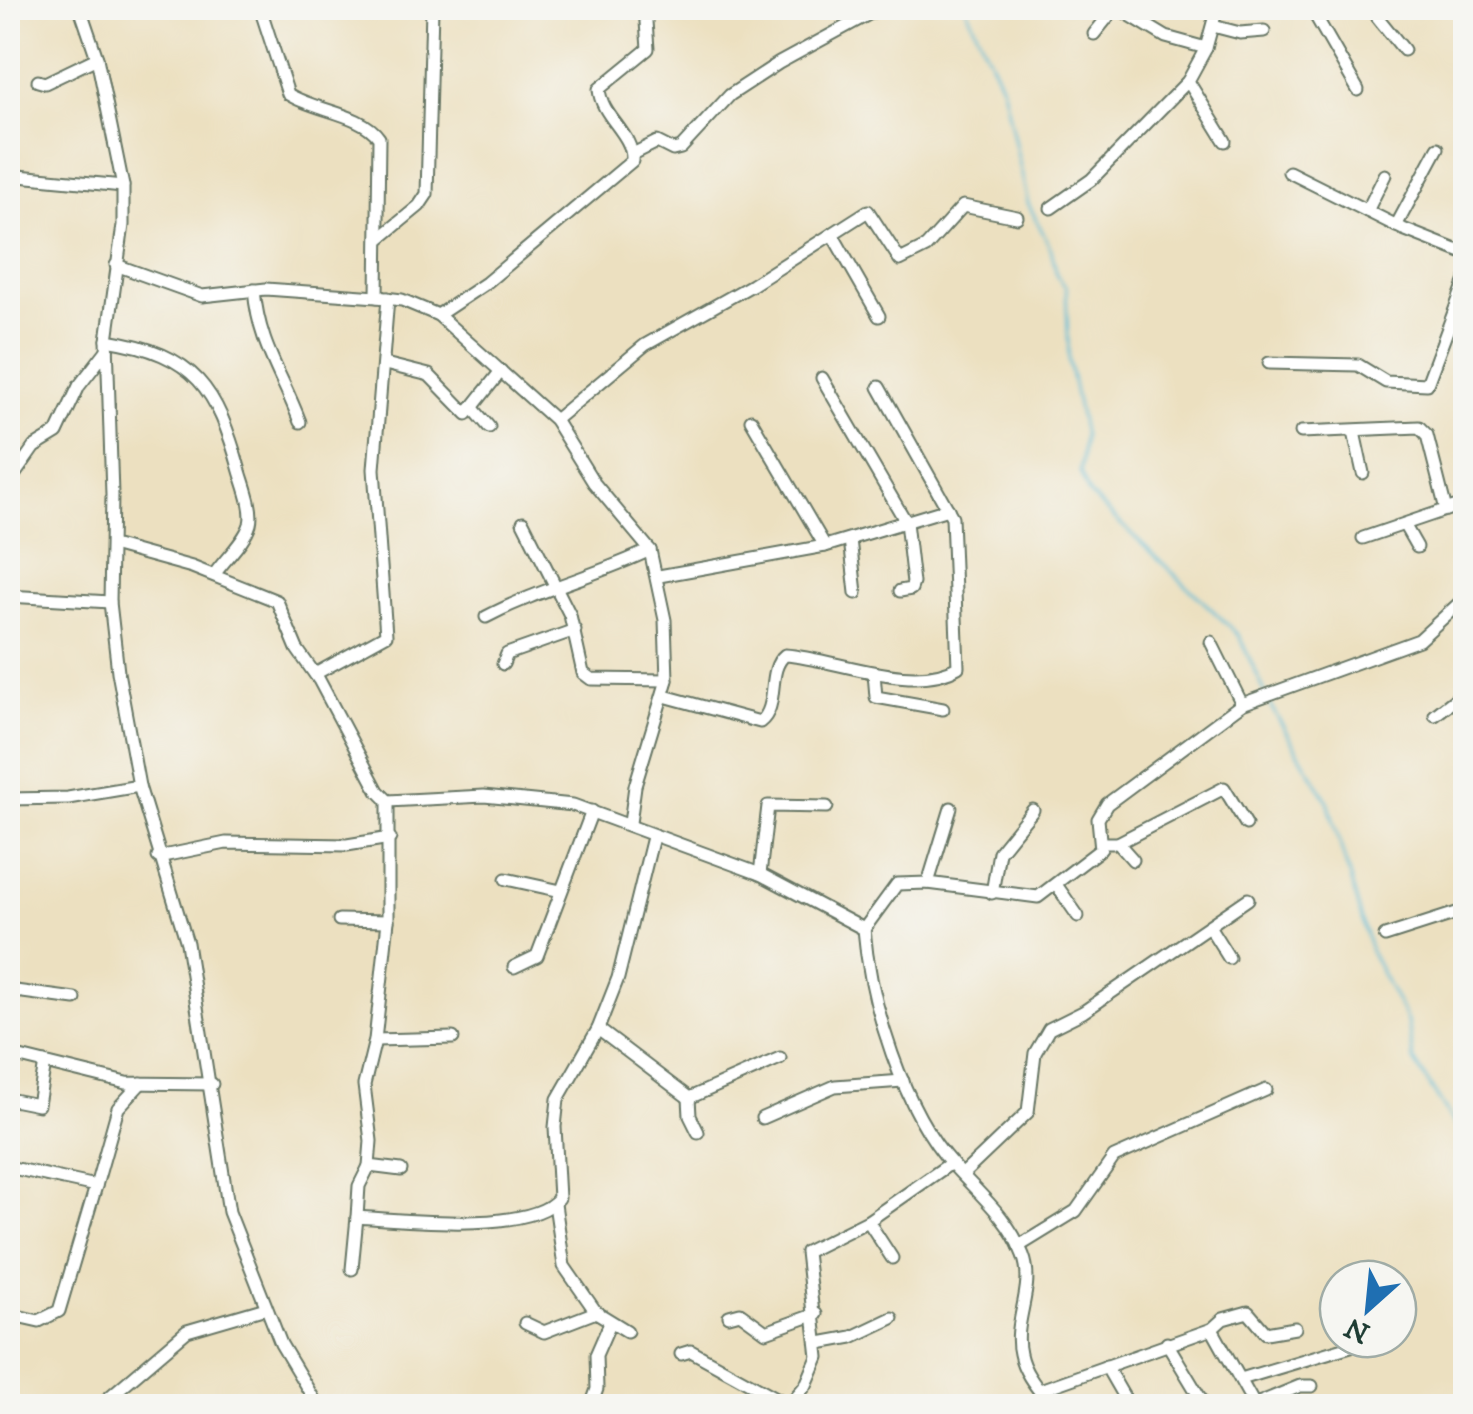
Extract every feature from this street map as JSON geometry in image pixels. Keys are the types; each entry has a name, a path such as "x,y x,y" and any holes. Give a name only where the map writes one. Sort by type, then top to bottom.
{"street":[{"path":"80,8 97,58 123,186 107,345 110,602 139,786 187,943 229,1212 266,1308 318,1406"},
{"path":"260,8 288,94 317,110 368,126 379,138 385,364 374,482 386,634 315,674"},
{"path":"379,238 419,206 427,194 432,8"},
{"path":"633,154 604,108 599,89 648,49 645,8"},
{"path":"438,315 486,283 624,171 633,154 658,142 673,150 681,148 730,96 778,62 880,8"},
{"path":"1094,34 1116,8 1166,36 1206,48"},
{"path":"1051,208 1091,180 1188,81 1206,48 1217,8"},
{"path":"1312,8 1358,90"},
{"path":"1370,8 1404,50"},
{"path":"1213,26 1248,34 1264,31"},
{"path":"38,80 46,83 97,58"},
{"path":"1188,81 1225,141"},
{"path":"1396,226 1438,148"},
{"path":"1289,172 1396,226 1465,253"},
{"path":"8,175 123,186"},
{"path":"1367,211 1385,175"},
{"path":"555,420 582,402 622,360 871,212 894,256 900,260 926,247 963,206 1017,217"},
{"path":"832,234 879,316"},
{"path":"116,265 202,296 254,290 383,297 438,315 555,420 594,483 650,550 659,576 667,680 634,786 630,823"},
{"path":"1269,363 1358,364 1386,382 1428,384 1466,280"},
{"path":"254,290 263,345 280,370 300,422"},
{"path":"8,514 8,488 34,447 57,433 79,386 107,345"},
{"path":"107,345 165,356 192,372 210,390 239,468 251,517 248,529 214,574"},
{"path":"385,364 419,370 437,382 464,413 501,371"},
{"path":"822,378 906,522 913,584 911,589 900,591"},
{"path":"664,696 760,722 768,715 781,657 874,673 923,674 958,666 956,540 948,509 880,387"},
{"path":"472,407 489,427"},
{"path":"751,420 825,546"},
{"path":"1301,432 1414,426 1423,430 1446,510"},
{"path":"1354,432 1363,473"},
{"path":"1363,538 1466,504"},
{"path":"659,576 825,546 948,509"},
{"path":"524,522 558,584 587,677 667,680"},
{"path":"1405,526 1417,548"},
{"path":"850,539 856,593"},
{"path":"112,544 214,574 277,601 297,649 315,674 378,791 388,801 388,921 375,1040 364,1085 371,1141 369,1166 359,1186 352,1269"},
{"path":"486,617 558,584 604,572 650,550"},
{"path":"8,596 110,602"},
{"path":"1050,1406 1025,1370 1018,1344 1027,1280 1019,1246 964,1174 951,1163 903,1081 879,1007 864,929 891,888 905,882 1028,898 1057,886 1095,856 1103,843 1098,819 1107,804 1242,704 1419,640 1466,597"},
{"path":"503,664 507,654 574,630"},
{"path":"1211,642 1242,704"},
{"path":"874,673 876,697 943,709"},
{"path":"1435,715 1466,691"},
{"path":"8,798 68,798 139,786"},
{"path":"1103,843 1118,843 1224,788 1246,824"},
{"path":"388,801 484,796 555,802 592,811 760,874 864,929"},
{"path":"760,874 768,806 828,807"},
{"path":"928,883 952,808"},
{"path":"992,893 999,852 1033,810"},
{"path":"514,967 537,956 592,811"},
{"path":"627,1331 596,1312 564,1266 555,1204 560,1190 555,1112 565,1084 598,1029 618,978 653,837"},
{"path":"158,857 241,841 347,845 390,838"},
{"path":"1118,843 1133,860"},
{"path":"506,878 561,891"},
{"path":"1057,886 1078,916"},
{"path":"964,1174 1028,1112 1035,1053 1049,1029 1082,1012 1248,899"},
{"path":"1385,936 1466,910"},
{"path":"339,920 388,921"},
{"path":"1209,926 1229,958"},
{"path":"8,990 75,999"},
{"path":"598,1029 689,1098 690,1116 698,1132"},
{"path":"375,1040 453,1038"},
{"path":"8,1054 141,1083 212,1084"},
{"path":"689,1098 780,1058"},
{"path":"8,1099 38,1105 46,1064"},
{"path":"762,1118 835,1086 903,1081"},
{"path":"8,1314 38,1321 59,1311 118,1108 141,1083"},
{"path":"1019,1246 1076,1211 1114,1157 1266,1090"},
{"path":"681,1354 691,1351 791,1405 812,1375 819,1343 804,1256 810,1248 868,1221 951,1163"},
{"path":"369,1166 401,1170"},
{"path":"8,1167 96,1186"},
{"path":"357,1217 508,1219 555,1204"},
{"path":"868,1221 892,1258"},
{"path":"99,1406 178,1336 266,1308"},
{"path":"525,1323 544,1332 596,1312"},
{"path":"1040,1390 1212,1329 1245,1312 1253,1314 1266,1333 1295,1328"},
{"path":"728,1316 740,1313 766,1332 816,1314"},
{"path":"819,1343 852,1337 892,1318"},
{"path":"591,1406 598,1383 596,1355 610,1323"},
{"path":"1212,1329 1255,1406 1300,1386 1312,1386"},
{"path":"1167,1344 1205,1406"},
{"path":"1241,1380 1318,1356"},
{"path":"1106,1366 1129,1406"}],"waterway":[{"path":"966,8 1003,88 1028,203 1051,249 1057,276 1066,287 1069,362 1084,436 1080,472 1089,494 1238,634 1265,692"},
{"path":"1267,700 1328,802 1372,955 1407,1021 1413,1059 1466,1142"}]}
